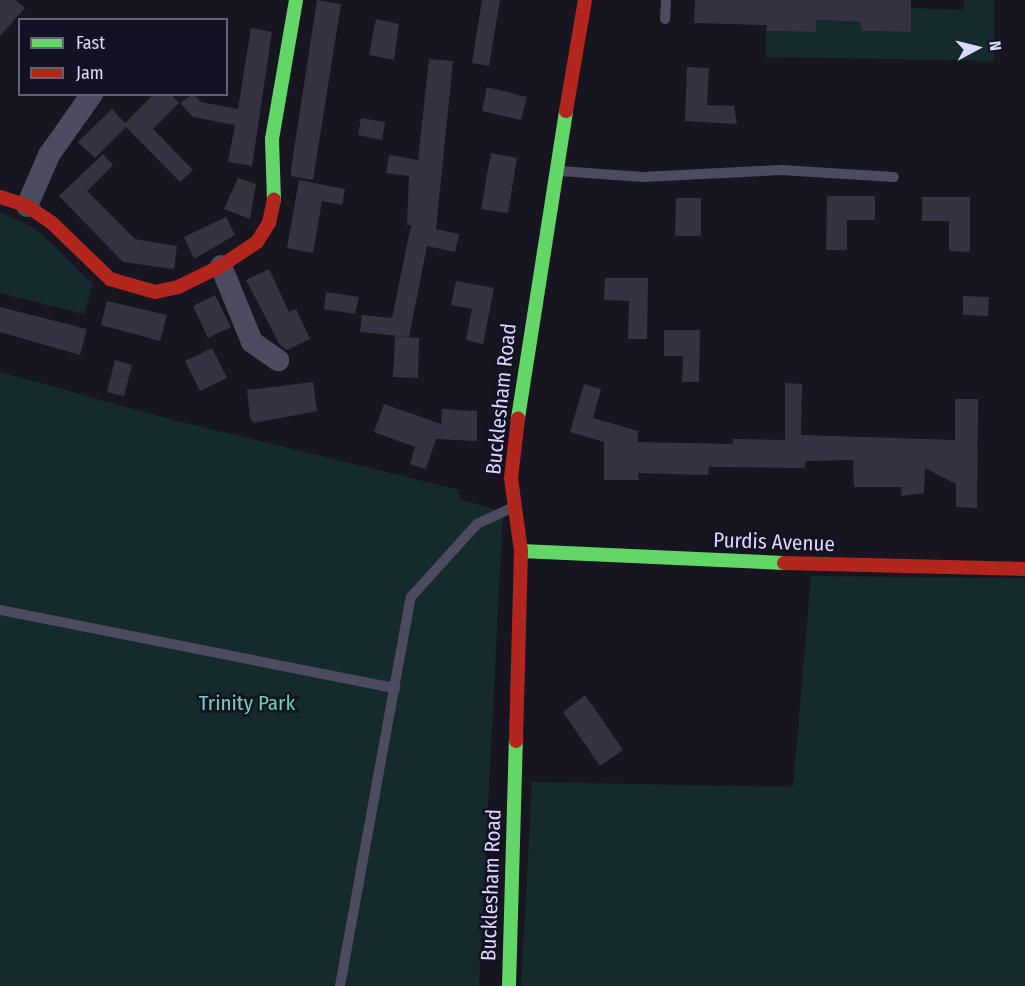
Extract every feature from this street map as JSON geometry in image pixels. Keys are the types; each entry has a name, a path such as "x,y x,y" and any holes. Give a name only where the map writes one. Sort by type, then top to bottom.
{"street":[{"path":"0,197 27,206 52,223 110,279 131,288 155,292 178,287 221,266 257,242 269,223 274,199 272,139 296,0"},
{"name":"Bucklesham Road","path":"509,986 521,551 511,478 525,355 585,0"},
{"path":"27,206 49,155 91,96"},
{"path":"221,266 252,342 278,360"},
{"name":"Purdis Avenue","path":"521,551 826,565 1025,569"}],"lane":[{"path":"665,19 666,0"},
{"path":"556,170 643,177 781,170 894,177"},
{"path":"340,986 411,597 477,524 514,507"},
{"path":"0,610 395,688"}],"green space":[{"path":"964,0 994,0 994,61 766,57 766,31 815,32 816,20 861,22 861,31 910,32 911,8 963,10"},
{"path":"0,212 35,228 93,284 84,314 0,293"},
{"name":"Trinity Park","path":"0,372 166,418 459,490 460,499 503,512 479,986 0,986"},
{"path":"811,576 1025,578 1025,986 521,986 532,782 793,787"}],"building":[{"path":"0,0 16,0 25,8 0,36"},
{"path":"317,0 341,4 313,180 291,176 291,169"},
{"path":"482,0 500,0 489,66 472,63"},
{"path":"695,0 911,0 911,32 861,31 861,22 816,20 816,32 766,31 767,25 694,23"},
{"path":"376,19 399,24 394,60 369,55"},
{"path":"251,28 272,32 252,166 228,162 235,125 193,117 180,103 190,96 195,96 201,102 238,109"},
{"path":"429,59 453,61 436,229 459,234 455,252 427,246 409,337 360,332 362,315 392,318 411,225 407,225 409,176 386,173 389,155 418,160"},
{"path":"687,67 709,68 707,105 734,106 737,124 685,121"},
{"path":"487,87 527,97 521,120 482,111"},
{"path":"152,96 173,96 179,103 153,129 193,170 180,182 126,127 95,158 78,142 112,109 125,123"},
{"path":"361,118 385,122 382,140 358,135"},
{"path":"491,153 517,158 508,213 481,209"},
{"path":"103,154 113,165 87,191 135,239 177,246 174,269 123,262 59,196"},
{"path":"238,178 256,184 250,219 224,209"},
{"path":"299,180 345,189 342,205 322,201 313,253 287,248"},
{"path":"827,196 875,196 875,220 847,220 847,250 826,250"},
{"path":"922,197 970,197 970,252 949,251 949,221 922,221"},
{"path":"676,198 701,198 701,236 675,236"},
{"path":"226,217 235,235 194,259 184,237"},
{"path":"269,269 289,312 296,309 310,339 287,350 280,345 246,280"},
{"path":"605,278 648,278 647,339 628,339 629,301 604,300"},
{"path":"456,281 494,288 483,344 466,340 472,309 451,305"},
{"path":"326,292 359,297 355,314 324,309"},
{"path":"215,295 231,327 208,338 193,306"},
{"path":"963,296 989,297 988,316 963,315"},
{"path":"107,301 167,315 160,341 101,325"},
{"path":"0,307 87,329 80,355 0,332"},
{"path":"664,330 700,330 699,382 682,382 683,356 664,356"},
{"path":"395,336 419,338 418,378 393,377"},
{"path":"212,348 227,378 200,391 185,361"},
{"path":"115,360 132,365 124,396 107,392"},
{"path":"313,382 317,411 254,423 250,418 247,390"},
{"path":"785,383 802,384 801,435 955,440 955,399 978,399 977,508 956,507 956,484 925,468 924,493 901,496 902,487 854,487 853,460 805,461 805,468 709,467 708,475 638,473 639,480 604,480 604,442 570,432 584,384 601,389 593,418 638,431 638,442 733,444 733,439 785,440"},
{"path":"384,404 441,424 442,409 477,411 477,441 436,439 426,469 410,464 415,447 374,432"},
{"path":"585,695 623,750 600,766 563,712"}],"traffic: fast":[{"path":"274,200 272,139 296,0"},
{"path":"518,418 566,111"},
{"path":"521,551 784,563"},
{"path":"509,986 516,741"}],"traffic: jam":[{"path":"566,111 585,0"},
{"path":"0,197 27,206 52,223 110,279 155,292 178,287 221,266 257,242 269,223 274,200"},
{"path":"516,741 521,551 511,478 518,418"},
{"path":"784,563 1025,569"}]}
